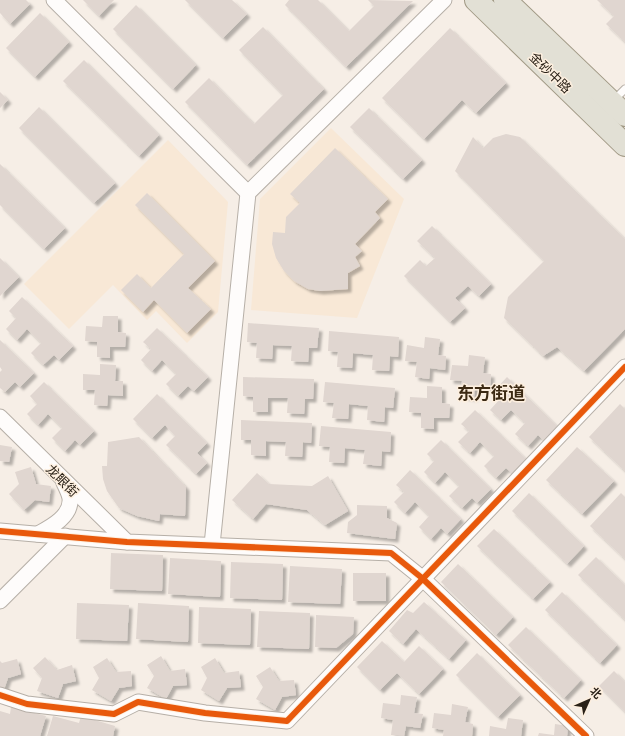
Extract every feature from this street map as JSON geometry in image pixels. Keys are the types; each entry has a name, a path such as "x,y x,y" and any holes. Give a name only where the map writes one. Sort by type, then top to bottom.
{"main road":[{"name":"金砂中路","path":"476,0 625,145"},
{"name":"金砂中路","path":"505,0 621,102"}],"street":[{"path":"54,0 248,193"},
{"path":"212,545 248,193 444,0"},
{"path":"0,695 27,704 114,714 138,702 205,712 287,721 625,367"},
{"name":"龙眼街","path":"0,417 127,542"},
{"path":"38,534 58,523 66,512 70,499 63,480"},
{"path":"0,531 127,542 391,553 422,578 586,736"},
{"path":"0,601 65,536"}],"shaded area":[{"path":"331,128 404,199 357,318 251,310 260,199"},
{"path":"168,140 228,202 218,312 187,343 156,311 147,320 113,285 69,329 24,284"}],"building":[{"path":"0,0 26,0 30,4 10,24 0,13"},
{"path":"83,0 114,0 99,16"},
{"path":"185,0 232,0 247,14 223,38"},
{"path":"289,0 318,0 349,31 374,6 368,0 413,1 346,67 285,5"},
{"path":"597,0 625,0 625,42 606,24 614,16"},
{"path":"136,5 196,65 173,89 113,29"},
{"path":"40,13 69,42 35,77 6,48"},
{"path":"263,27 324,89 247,165 185,102 209,78 254,124 283,95 239,50"},
{"path":"450,28 506,83 476,113 462,100 424,139 382,98"},
{"path":"84,60 159,135 139,156 63,81"},
{"path":"0,92 8,100 0,108"},
{"path":"39,107 115,183 94,203 19,128"},
{"path":"369,108 422,160 403,179 350,127"},
{"path":"506,134 520,137 625,239 625,329 584,371 557,347 543,356 504,318 508,297 544,261 455,171 473,137 483,148 493,138"},
{"path":"335,148 388,199 375,212 380,218 355,244 362,251 355,257 360,266 348,273 348,289 320,291 308,289 294,281 284,271 276,258 272,244 273,232 285,233 286,217 300,203 290,194"},
{"path":"0,164 65,228 44,249 0,205"},
{"path":"147,193 215,261 188,288 211,309 187,333 154,300 143,312 121,290 137,274 151,288 184,254 135,205"},
{"path":"432,226 491,284 479,296 468,286 455,298 465,308 450,322 404,276 420,260 426,266 435,258 417,241"},
{"path":"0,258 19,277 0,296"},
{"path":"22,297 73,346 59,360 54,355 43,365 31,353 41,343 27,329 17,340 6,329 16,318 9,311"},
{"path":"103,316 118,316 118,332 126,333 125,347 110,347 110,358 97,357 97,342 85,341 86,326 102,327"},
{"path":"248,323 319,328 317,348 309,348 308,362 291,361 292,346 273,345 272,359 256,358 257,343 247,342"},
{"path":"157,328 208,377 194,391 188,386 178,396 166,384 176,374 162,360 152,371 141,360 151,349 143,342"},
{"path":"329,331 399,337 398,357 390,356 389,371 372,370 373,355 353,353 352,368 337,367 338,352 328,351"},
{"path":"425,337 440,339 438,355 446,356 445,370 430,368 429,379 415,377 417,362 405,361 407,345 424,348"},
{"path":"0,340 34,373 20,387 15,382 5,392 0,388 0,372 2,370 0,367"},
{"path":"469,355 485,357 483,373 491,374 490,388 475,387 474,398 461,396 462,381 450,380 452,365 468,366"},
{"path":"100,364 116,365 115,381 123,381 123,396 108,395 107,406 94,405 95,390 83,390 83,374 100,375"},
{"path":"243,377 314,379 313,399 305,399 304,414 287,413 288,398 268,398 268,412 253,412 253,397 243,396"},
{"path":"507,377 557,426 544,441 538,435 528,446 515,434 525,423 511,410 501,420 490,410 500,399 493,392"},
{"path":"44,382 94,431 80,445 75,440 65,451 52,438 62,428 48,414 38,425 27,414 37,404 30,396"},
{"path":"325,382 395,388 393,408 385,407 384,422 367,420 368,406 349,404 348,419 332,418 334,403 323,402"},
{"path":"427,386 442,387 442,403 450,404 449,418 434,418 434,429 421,428 421,413 409,412 410,397 427,398"},
{"path":"157,394 207,443 197,453 207,463 196,474 166,445 175,436 165,425 152,438 133,419"},
{"path":"620,404 625,409 625,471 589,437"},
{"path":"475,410 526,459 512,473 506,468 496,478 484,466 494,456 480,442 470,453 458,442 469,431 461,424"},
{"path":"241,420 312,423 311,443 303,442 302,457 285,456 286,442 266,441 266,456 251,455 251,440 241,440"},
{"path":"321,426 391,432 390,452 382,451 381,466 363,464 365,450 345,448 344,463 329,462 330,447 319,446"},
{"path":"139,437 186,487 185,516 160,514 159,521 137,516 119,508 107,491 103,479 102,466 107,466 108,442"},
{"path":"441,440 491,489 477,503 472,498 462,508 449,496 459,486 445,472 435,483 424,472 434,461 427,454"},
{"path":"0,445 12,447 9,462 0,461"},
{"path":"577,447 614,481 582,514 546,480"},
{"path":"31,467 36,484 51,486 49,502 35,500 24,510 9,494 19,484 15,472"},
{"path":"410,470 461,519 447,534 441,528 431,539 419,527 429,516 415,502 405,513 394,502 404,492 396,485"},
{"path":"257,473 269,484 312,486 328,476 348,511 325,525 307,510 266,504 253,519 232,500"},
{"path":"529,493 584,546 567,564 512,511"},
{"path":"621,493 625,497 625,559 590,526"},
{"path":"357,505 387,506 387,518 397,523 395,539 347,533 348,522 357,515"},
{"path":"494,529 550,582 533,599 477,546"},
{"path":"111,553 163,555 162,591 110,589"},
{"path":"596,557 625,585 625,620 578,575"},
{"path":"170,558 221,561 220,597 168,594"},
{"path":"231,562 283,564 282,600 230,598"},
{"path":"458,564 513,617 496,635 441,582"},
{"path":"290,566 342,569 340,604 288,602"},
{"path":"353,573 386,573 386,601 353,601"},
{"path":"562,592 617,645 600,663 545,610"},
{"path":"424,602 466,640 449,659 416,629 403,644 389,631 407,610 413,613"},
{"path":"77,603 129,605 127,641 76,639"},
{"path":"138,603 189,606 188,642 136,639"},
{"path":"199,607 251,609 250,645 198,643"},
{"path":"259,611 310,613 309,649 257,647"},
{"path":"316,615 354,617 353,634 336,648 315,647"},
{"path":"526,627 581,680 564,698 508,645"},
{"path":"382,641 404,662 419,646 443,669 419,694 397,673 380,690 357,667"},
{"path":"477,653 520,695 498,717 456,675"},
{"path":"161,656 170,671 185,669 187,685 173,686 166,699 147,688 154,676 147,665"},
{"path":"45,657 57,670 72,665 76,681 63,684 58,698 37,691 42,678 33,668"},
{"path":"107,658 116,672 131,671 132,686 119,688 111,701 92,690 99,678 93,667"},
{"path":"215,658 224,673 239,671 241,687 227,688 219,701 201,690 207,678 201,667"},
{"path":"17,659 21,674 8,678 3,692 0,691 0,661 2,663"},
{"path":"270,667 279,681 294,680 296,695 282,697 275,710 256,699 263,687 256,676"},
{"path":"614,671 625,682 625,712 599,686"},
{"path":"401,695 417,697 414,713 423,714 420,728 406,726 404,736 391,735 393,720 381,718 383,703 400,705"},
{"path":"452,704 468,707 465,722 473,724 472,736 443,736 444,730 432,728 434,713 451,715"},
{"path":"11,707 46,716 40,736 0,736 0,711 10,714"},
{"path":"53,716 79,723 81,716 115,726 113,736 47,736"},
{"path":"508,718 523,720 521,736 489,736 490,726 506,729"},
{"path":"555,724 568,726 567,736 538,736 539,733 554,735"}],"cycle path":[{"path":"0,695 27,704 114,714 138,702 205,713 287,721 625,367"},
{"path":"0,531 127,542 391,553 422,578 586,736"}],"district":[{"name":"东方街道","path":"491,391"}]}
